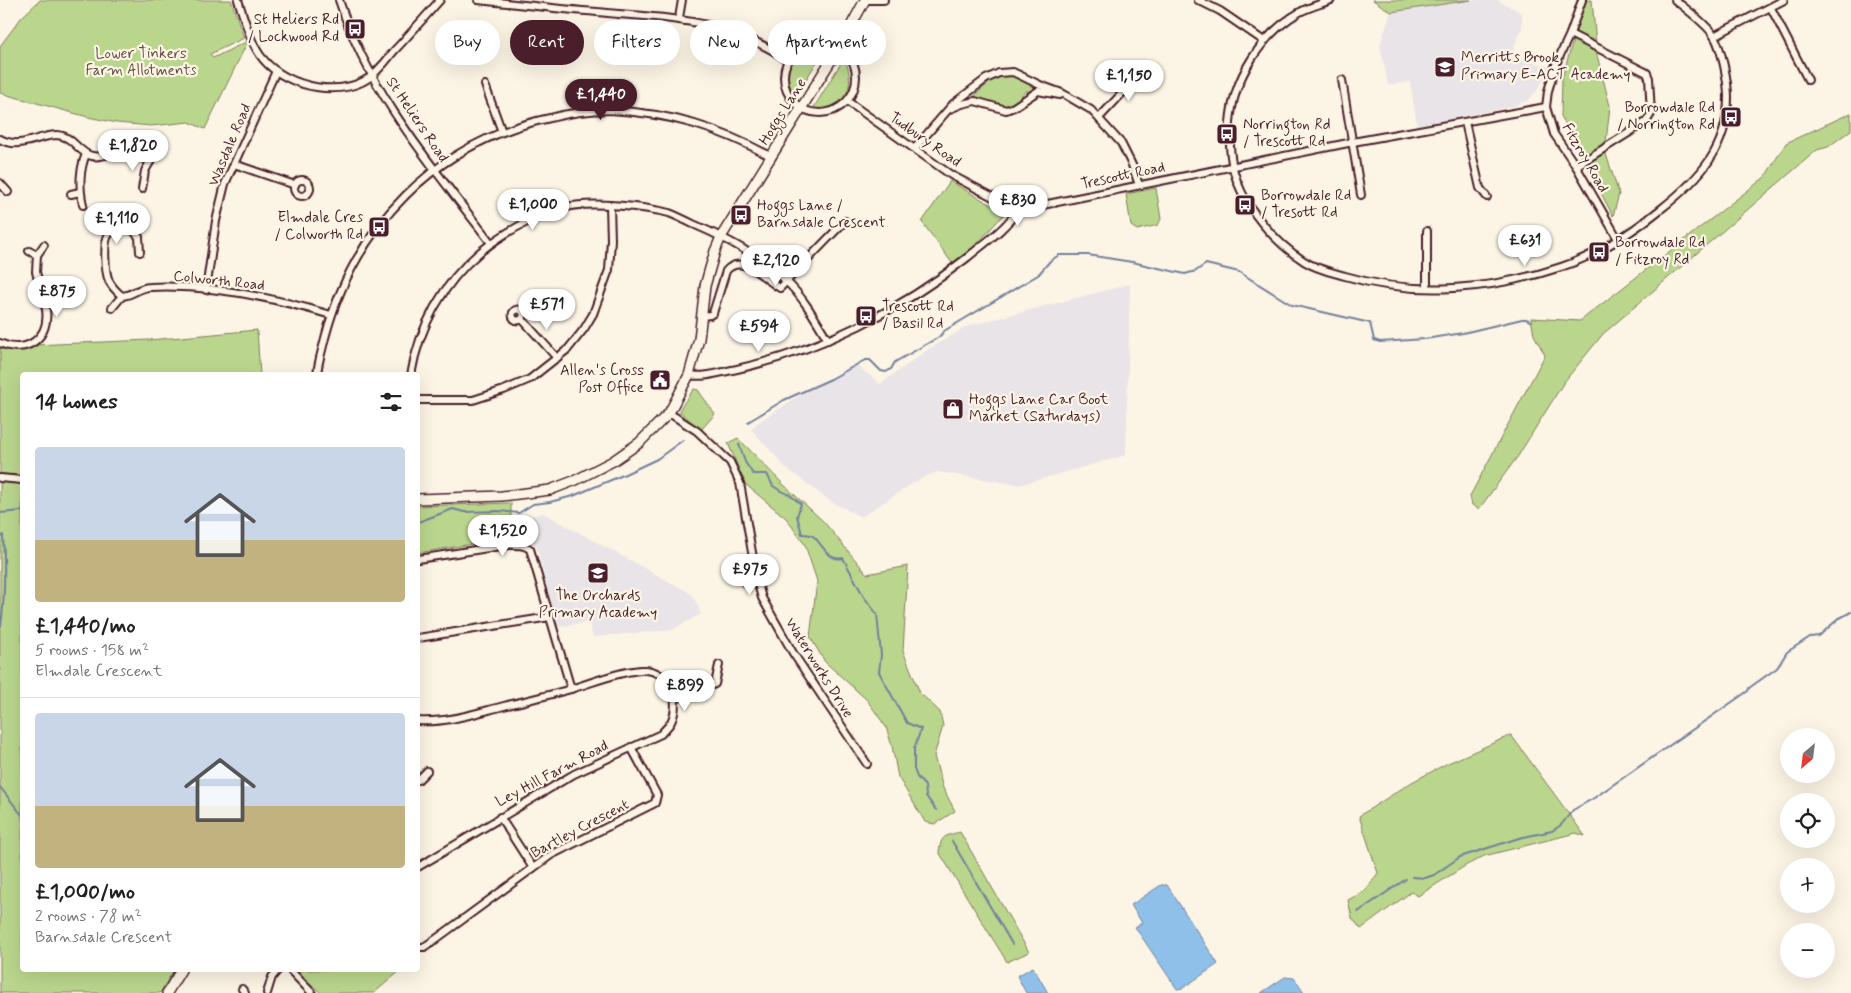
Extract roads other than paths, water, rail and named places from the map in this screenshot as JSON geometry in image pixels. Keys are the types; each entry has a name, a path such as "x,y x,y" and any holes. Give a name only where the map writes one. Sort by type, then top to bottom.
{"street":[{"path":"238,0 251,38 263,59 276,71 293,81 311,87 329,88 351,86 373,75 440,0"},
{"name":"St Heliers Road","path":"339,0 351,31 392,110 417,148 491,244"},
{"path":"478,0 679,18 733,32 768,49"},
{"path":"679,18 682,0"},
{"path":"865,0 884,0"},
{"name":"Hoggs Lane","path":"854,20 865,0"},
{"path":"1198,0 1229,16 1264,40"},
{"path":"1331,0 1301,12 1283,23 1264,40 1244,73 1231,114 1229,136 1232,167 1239,189 1266,230 1285,248 1306,262 1326,271 1377,284 1427,288 1456,288 1515,280 1563,267 1590,255 1635,230 1684,191 1708,164 1719,143 1728,110 1726,73 1714,36 1687,9 1675,0"},
{"name":"Fitzroy Road","path":"1582,0 1570,34 1556,64 1548,91 1546,107 1554,134 1576,166 1618,240"},
{"path":"1714,36 1784,0"},
{"path":"1771,8 1808,80"},
{"path":"1570,34 1647,74 1652,114 1646,122 1576,166"},
{"path":"786,65 784,86 792,101 801,108 817,113 829,112 839,108 848,101 855,86 856,73 854,65"},
{"name":"Hoggs Lane","path":"420,499 502,496 550,490 576,480 613,461 639,443 669,413 689,375 700,339 705,286 721,237 828,65"},
{"name":"Wasdale Road","path":"206,290 218,212 225,184 276,71"},
{"path":"915,148 952,104 986,79 999,73 1013,72 1062,93 1091,110 1121,142 1139,185"},
{"path":"1099,118 1142,72"},
{"path":"1342,80 1361,195"},
{"path":"485,85 502,132"},
{"path":"947,111 962,104 975,101 1006,110 1038,92 1065,96"},
{"name":"Tudbury Road","path":"848,101 951,175 1018,210"},
{"name":"Trescott Road","path":"1018,210 1353,142 1546,107"},
{"path":"317,372 330,314 347,276 373,232 390,210 435,169 464,151 502,132 538,120 569,113 617,111 658,115 704,126 740,140 772,157"},
{"path":"1465,122 1480,188 1487,197"},
{"path":"0,139 16,144 56,135 70,140 86,154 100,157 124,150 131,151 150,162"},
{"path":"142,189 144,171 158,151 160,138"},
{"path":"83,205 80,192 80,167 86,154"},
{"path":"234,164 295,185"},
{"path":"0,183 8,192"},
{"path":"71,194 80,192"},
{"path":"412,372 419,341 433,310 473,258 491,244 538,216 569,206 610,205 669,214 721,237 756,257 787,282 812,312 828,340"},
{"path":"420,400 459,401 481,398 530,379 568,349 593,314 609,270 612,240 610,205"},
{"path":"689,375 699,377 760,364 828,340 888,312 954,268 1000,230 1018,210"},
{"path":"132,229 140,214"},
{"path":"702,316 713,313 726,270 730,266 739,263 747,266 780,288 845,221"},
{"path":"132,229 138,237 140,252"},
{"path":"112,308 122,296 116,291 108,278 106,248 108,235 115,230 132,229"},
{"path":"1427,231 1427,288"},
{"path":"0,343 18,348 30,345 38,339 43,330 47,314 36,272 36,254 44,245"},
{"path":"29,251 36,254"},
{"name":"Colworth Road","path":"122,296 149,287 231,292 293,303 330,314"},
{"path":"522,319 557,358"},
{"name":"Waterworks Drive","path":"669,413 697,431 730,462 740,483 757,581 762,598 793,653 867,764"},
{"path":"0,478 20,480"},
{"path":"420,560 507,546 526,546 532,553 571,689"},
{"path":"745,583 757,581"},
{"path":"420,638 550,617"},
{"path":"420,721 442,720 571,689 616,675 643,670 655,673 666,679 675,698 715,684 719,665"},
{"name":"Ley Hill Farm Road","path":"420,866 500,816 574,774 661,734 670,723 674,711 675,698"},
{"name":"Bartley Crescent","path":"420,947 424,947 436,939 550,856 655,803 657,795 631,747"},
{"path":"420,778 427,771"},
{"path":"500,816 533,868"},
{"path":"167,993 180,972"},
{"path":"267,993 272,976 276,972"},
{"path":"292,972 312,993"}],"water":[{"path":"1161,885 1167,885 1218,964 1183,988 1177,989 1135,927 1142,923 1131,905"},
{"path":"1033,967 1048,993 1026,993 1017,976"},
{"path":"1285,977 1294,978 1304,993 1261,993"}],"waterway":[{"path":"748,422 784,400 831,379 865,360 870,360 881,371 886,372 891,369 895,362 939,337 944,331 1038,275 1050,261 1059,255 1088,255 1132,262 1185,274 1196,271 1206,264 1239,272 1292,305 1370,323 1374,340 1380,342 1425,339 1463,333 1522,319 1530,321"},
{"path":"420,521 453,509 464,512 499,511 519,513 533,504 573,496 623,475 657,459 683,440"},
{"path":"739,444 745,462 753,474 767,474 773,486 790,495 801,504 797,516 802,534 813,536 834,558 843,558 864,597 877,614 881,655 879,672 907,723 921,729 914,749 914,769 917,777 925,786 926,796 936,810"},
{"path":"0,513 20,511"},
{"path":"1,626 4,581 3,535"},
{"path":"1412,877 1425,878 1434,875 1460,857 1519,838 1552,831 1561,825 1573,810 1594,798 1748,691 1749,688 1777,668 1787,652 1810,637 1819,636 1838,619 1851,612"},
{"path":"0,787 20,812"},
{"path":"952,841 1012,944"},
{"path":"1358,912 1406,879"}],"place":[{"name":"St Heliers Rd / Lockwood Rd","path":"355,29"},
{"name":"Merritts Brook Primary E-ACT Academy","path":"1445,67"},
{"name":"Borrowdale Rd / Norrington Rd","path":"1731,117"},
{"name":"Norrington Rd / Trescott Rd","path":"1227,134"},
{"name":"Borrowdale Rd / Tresott Rd","path":"1245,205"},
{"name":"Hoggs Lane / Barnsdale Crescent","path":"741,215"},
{"name":"Elmdale Cres / Colworth Rd","path":"379,227"},
{"name":"Borrowdale Rd / Fitzroy Rd","path":"1599,252"},
{"name":"Trescott Rd / Basil Rd","path":"866,316"},
{"name":"Allen's Cross Post Office","path":"660,380"},
{"name":"Hoggs Lane Car Boot Market (Saturdays)","path":"953,409"},
{"name":"The Orchards Primary Academy","path":"598,573"}],"park label":[{"name":"Lower Tinkers Farm Allotments","path":"141,62"}]}
